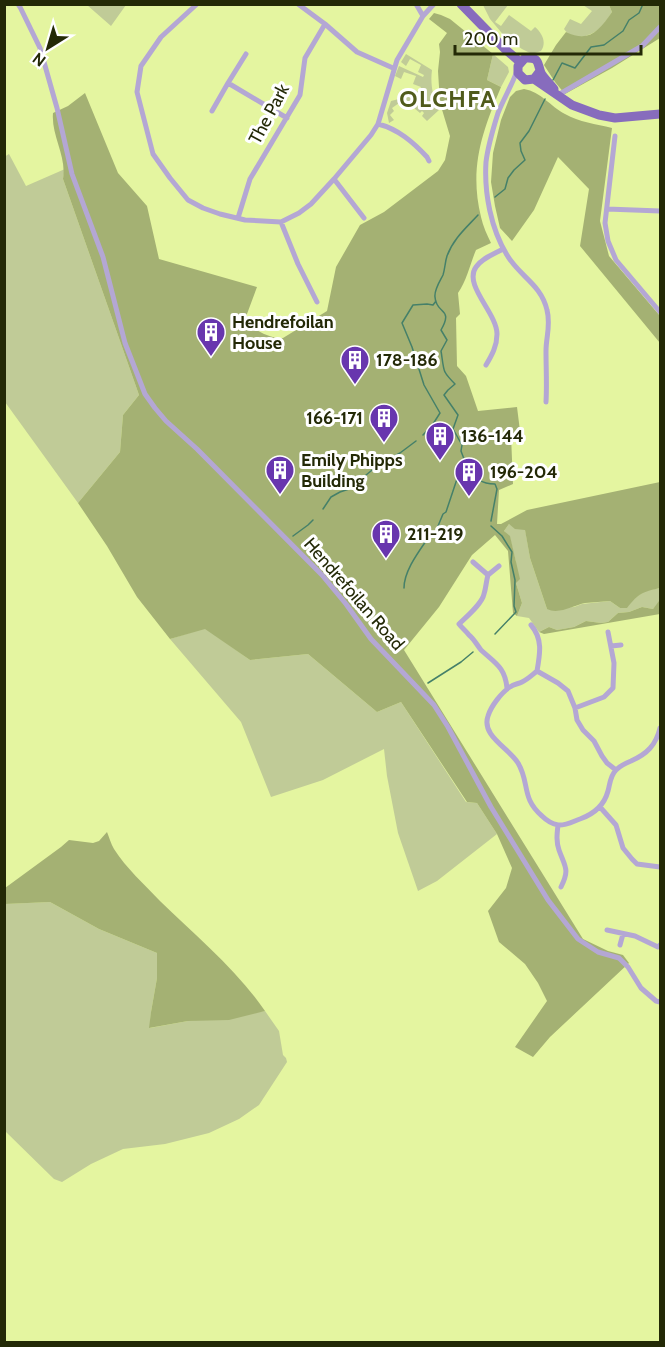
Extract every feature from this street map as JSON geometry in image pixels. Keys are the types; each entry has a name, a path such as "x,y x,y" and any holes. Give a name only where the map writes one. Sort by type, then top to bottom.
{"main road":[{"path":"462,4 519,66 520,76 533,77 572,105 615,118 660,114"},
{"path":"519,66 525,58 533,59 539,65 533,77"}],"street":[{"name":"Hendrefoilan Road","path":"18,4 40,48 72,174 103,257 125,343 145,394 166,421 322,574 371,639 425,693 448,727 491,807 548,900 578,939 598,952 618,958 628,967 641,988 660,1002"},
{"path":"197,4 161,37 141,66 136,92 153,154 188,200 203,208 238,218 281,222 311,204 371,135 378,124 393,68 423,16 434,4"},
{"path":"298,4 357,52 393,68"},
{"path":"416,4 423,16"},
{"name":"The Park","path":"238,218 250,179 300,95 305,58 325,24"},
{"path":"558,95 642,46 660,27"},
{"path":"212,111 246,54"},
{"path":"519,66 490,137 486,163 487,189 490,214 503,249 515,267 532,282 547,309 549,330 546,348 546,402"},
{"path":"511,87 533,77"},
{"path":"228,83 287,118"},
{"path":"378,124 389,126 407,138 428,157 429,161"},
{"path":"615,136 605,223 608,241 616,260 660,312"},
{"path":"334,179 364,218"},
{"path":"607,209 660,211"},
{"path":"281,222 317,302"},
{"path":"486,364 495,350 496,325 473,284 472,277 478,264 503,249"},
{"path":"473,562 488,575"},
{"path":"499,566 488,575 481,601 459,624 480,649 502,669 507,688"},
{"path":"535,627 540,652 537,671 520,683 507,688 489,712 487,726 491,735 520,766 527,795 533,808 546,820 558,825 586,817 600,807 605,800 610,781 616,770 646,753 656,741 660,728"},
{"path":"575,708 604,697 613,688 614,663 608,633"},
{"path":"611,646 621,645"},
{"path":"537,671 568,691 584,730 594,741 607,763 616,770"},
{"path":"600,807 616,825 623,848 632,859 638,864 660,867"},
{"path":"558,825 556,838 567,868 561,887"},
{"path":"565,878 573,883"},
{"path":"607,930 635,936 658,947 660,945"},
{"path":"621,945 622,934"}],"green space":[{"path":"87,5 126,5 111,26"},
{"path":"483,5 508,5 495,22 501,26 509,15 531,31 535,27 543,38 544,44 541,51 532,54 506,38 490,19"},
{"path":"583,5 609,5 612,12 599,29 589,35 573,36 564,29 570,19 581,24 592,11"},
{"path":"609,5 660,5 660,38 565,94 544,65 566,32 587,36 598,30 612,12"},
{"path":"434,13 450,19 493,54 487,80 501,87 483,135 477,166 478,199 483,224 491,243 476,250 458,293 460,314 456,318 457,366 466,376 478,411 517,407 520,431 511,435 513,484 499,490 497,524 527,510 660,482 660,588 641,594 627,608 620,608 610,601 585,603 556,611 547,609 530,558 525,530 515,529 509,524 504,531 510,536 520,579 516,583 522,603 517,616 513,613 508,551 495,535 472,555 439,607 404,650 583,939 608,951 623,955 629,963 550,1037 533,1057 515,1047 547,1001 525,964 499,942 488,911 506,888 512,868 497,834 477,803 467,802 401,702 377,712 308,654 250,660 205,629 170,639 137,597 78,503 120,452 123,415 139,395 63,179 63,162 54,130 53,113 68,106 85,93 118,173 147,206 159,259 257,287 244,322 267,335 283,338 327,311 336,267 360,225 384,212 438,171 445,160 450,136 440,103 438,71 439,44 447,33 429,19"},
{"path":"406,54 432,70 432,91 439,110 427,121 422,116 424,113 422,111 420,113 414,108 416,105 412,101 407,107 402,101 392,108 394,111 390,115 394,120 389,123 387,113 391,101 410,96 413,89 419,92 421,87 413,84 416,76 404,72 401,79 395,76 399,66 423,77 424,75 418,72 421,65 410,59 406,66 401,62"},
{"path":"493,54 508,67 509,72 501,87 487,80"},
{"path":"524,89 540,96 570,117 612,128 600,221 609,256 660,316 660,343 580,246 589,189 558,157 534,210 512,241 500,228 491,182 493,153 501,120 510,97 516,91"},
{"path":"9,154 26,186 65,169 63,179 139,395 123,415 120,452 78,503 5,402 4,157"},
{"path":"509,524 525,529 530,558 547,609 610,601 620,608 645,591 660,588 660,601 653,609 642,607 618,613 608,622 586,621 574,627 557,630 549,627 539,632 529,618 517,616 522,603 516,583 516,562 510,538 504,531"},
{"path":"659,601 660,614 544,634 539,632 549,627 557,630 574,627 586,621 608,622 618,613 642,607 653,609"},
{"path":"205,628 250,660 308,654 377,712 401,702 466,802 477,803 497,834 437,881 418,891 398,833 384,749 323,780 271,797 241,722 170,639"},
{"path":"107,832 114,849 130,870 229,967 265,1011 229,1020 188,1021 149,1028 157,978 157,953 99,929 50,902 5,904 5,888 69,840 93,843 99,841"},
{"path":"50,902 99,929 157,953 157,978 150,1028 265,1011 279,1031 283,1055 287,1062 259,1105 239,1119 209,1133 165,1144 123,1149 91,1164 62,1182 54,1179 5,1131 4,904"}],"waterway":[{"path":"553,80 562,63 575,68 591,47 604,45 623,31 629,20 639,13 643,4"},
{"path":"495,197 505,189 508,178 525,160 520,143 529,131 545,99"},
{"path":"478,215 453,244 446,258 435,297 438,307 446,318 441,330 447,340 441,351 444,368 455,384 444,395 458,415 453,429 462,445 461,451 464,459 462,464 476,478 495,484 497,489 491,521"},
{"path":"423,435 440,413 424,385 402,323 413,305 433,305 436,301"},
{"path":"323,509 331,497 349,489 377,466 416,441"},
{"path":"438,526 446,512 462,464"},
{"path":"293,536 313,520"},
{"path":"491,526 502,536 512,552 511,562 515,580 514,606 516,612 495,634"},
{"path":"404,588 415,557 426,541"},
{"path":"428,683 473,652"}],"place":[{"name":"Hendrefoilan House","path":"211,358"},
{"name":"178-186","path":"355,386"},
{"name":"166-171","path":"384,444"},
{"name":"136-144","path":"440,462"},
{"name":"Emily Phipps Building","path":"280,496"},
{"name":"196-204","path":"469,498"},
{"name":"211-219","path":"386,560"}],"district":[{"name":"OLCHFA","path":"448,99"}]}
